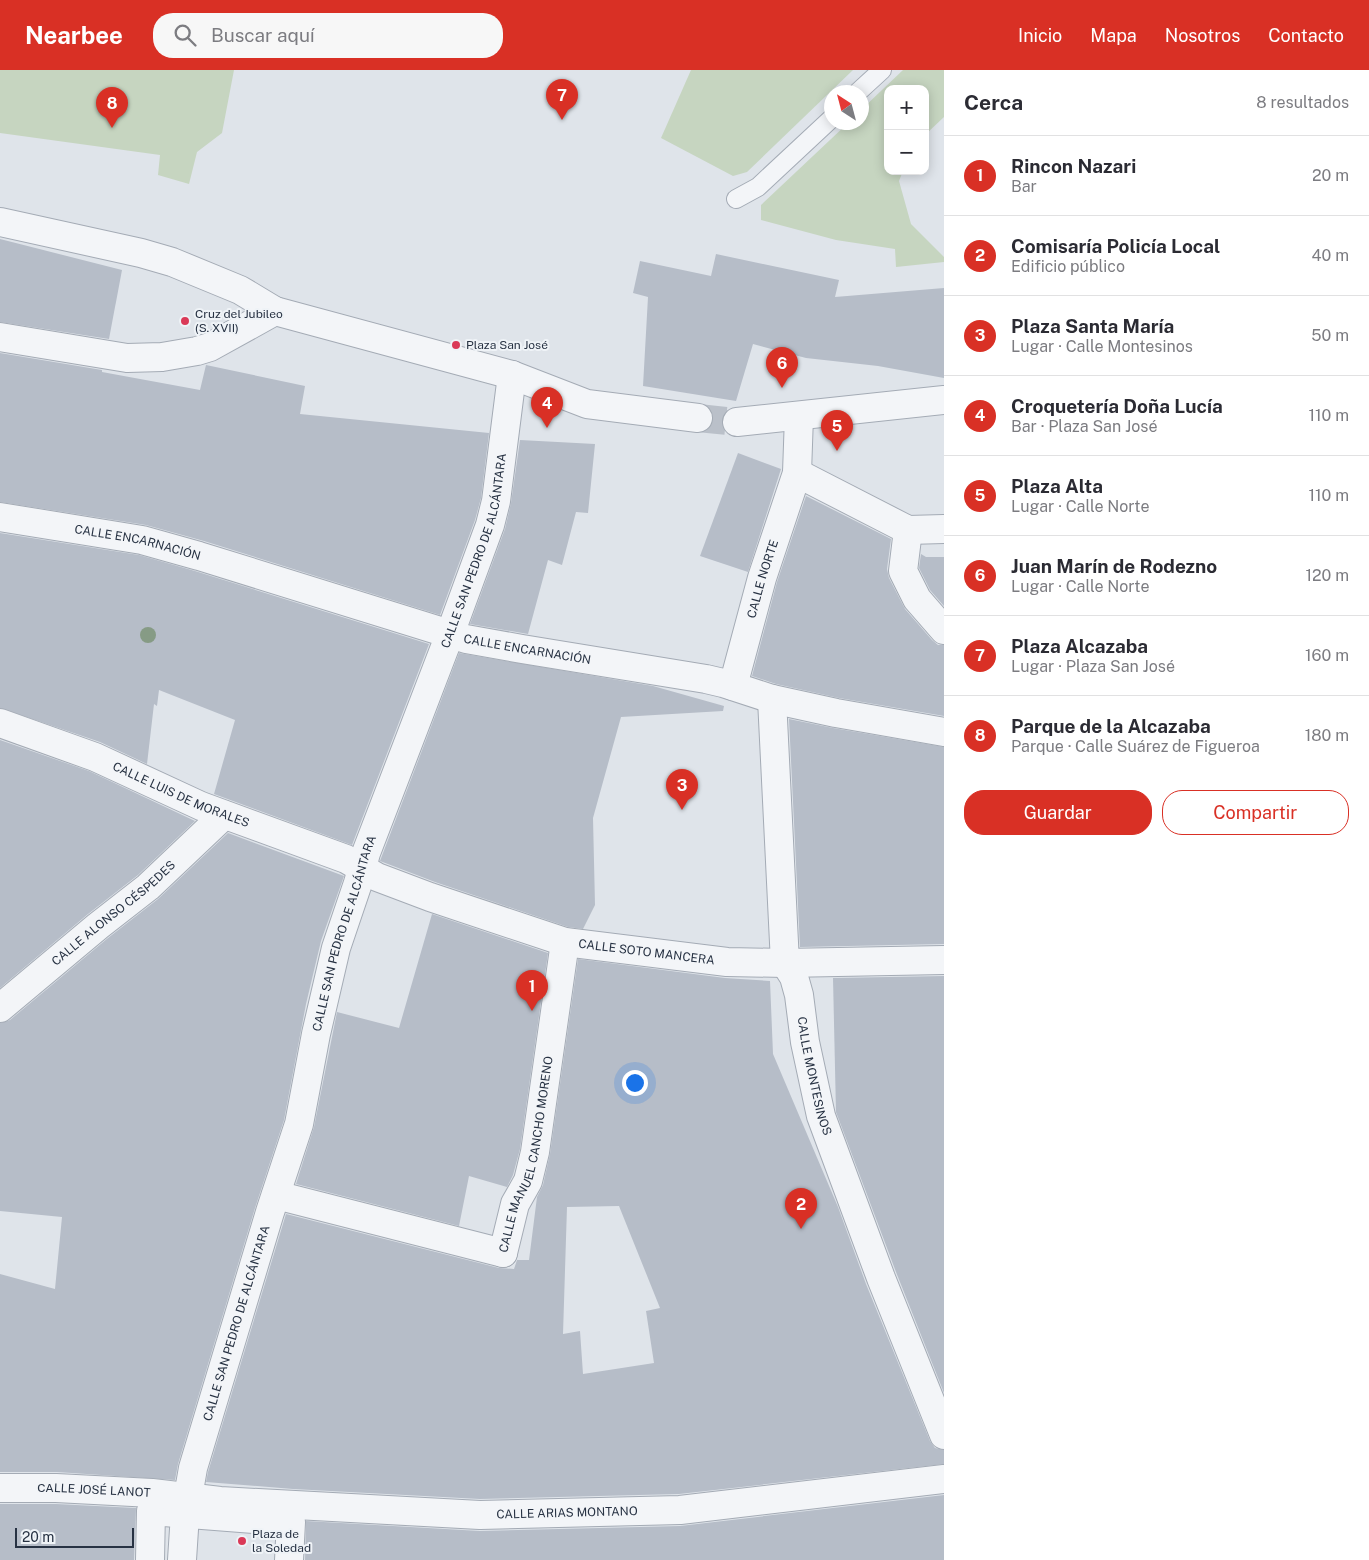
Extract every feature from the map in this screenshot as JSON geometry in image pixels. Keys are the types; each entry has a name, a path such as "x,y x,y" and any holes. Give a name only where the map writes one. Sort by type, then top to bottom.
{"street":[{"path":"0,222 141,253 172,262 240,290 275,311 512,375 587,404 698,418"},
{"path":"0,337 127,358 162,357 197,352 210,347 275,311"},
{"name":"CALLE SAN PEDRO DE ALCÁNTARA","path":"187,1506 193,1468 299,1124 316,1034 336,948 366,853 450,634 492,517 496,501 512,375"},
{"path":"737,422 944,400"},
{"name":"CALLE NORTE","path":"732,686 762,578 797,473 798,416"},
{"path":"797,473 908,530 944,529"},
{"name":"CALLE ENCARNACIÓN","path":"0,517 142,540 256,573 466,639 706,679 772,699 836,713 944,732"},
{"path":"908,530 903,571 917,599 944,630"},
{"name":"CALLE MONTESINOS","path":"772,699 785,963 794,978 799,995 805,1042 821,1116 881,1278 944,1435"},
{"name":"CALLE LUIS DE MORALES","path":"0,723 95,757 201,806 346,859 362,868"},
{"name":"CALLE ALONSO CÉSPEDES","path":"0,1008 148,887 224,815"},
{"name":"CALLE SOTO MANCERA","path":"362,868 377,877 430,897 565,942 727,962 785,963 944,960"},
{"name":"CALLE MANUEL CANCHO MORENO","path":"276,1195 502,1253 515,1204 528,1181 535,1152 565,942"},
{"name":"CALLE ARIAS MONTANO","path":"187,1506 220,1501 451,1514 612,1513 689,1509 944,1479"},
{"name":"CALLE JOSÉ LANOT","path":"0,1488 152,1493 187,1506"},
{"path":"182,1560 187,1506"},
{"path":"150,1560 151,1511 187,1506 291,1522 289,1560"}],"lane":[{"path":"866,85 882,70"},
{"path":"736,199 758,186 824,125"}],"green space":[{"path":"0,70 234,70 222,133 197,152 189,184 158,175 160,155 0,133"},
{"path":"691,70 853,70 837,85 824,85 824,98 747,172 733,176 661,138"},
{"path":"903,70 944,70 944,117 929,131 929,85 887,85"},
{"path":"884,88 884,175 901,175 899,181 911,224 944,257 944,262 896,267 895,249 836,240 761,220 761,205 841,130 869,130 869,102"}],"building":[{"path":"0,239 122,270 109,339 0,322"},
{"path":"716,254 839,280 835,297 944,288 944,378 878,366 806,358 753,344 736,401 643,386 648,297 633,293 640,261 711,276"},
{"path":"0,353 102,370 102,372 200,390 206,365 305,386 300,414 489,433 481,498 475,520 440,615 204,541 146,525 0,502"},
{"path":"520,440 595,444 588,513 576,512 562,565 548,560 528,634 470,624 505,529 511,503"},
{"path":"738,453 781,469 748,572 700,556"},
{"path":"806,496 891,539 887,569 889,578 905,609 932,640 938,645 944,645 944,716 839,698 776,684 752,676 777,582"},
{"path":"0,533 139,555 429,644 352,845 214,794 235,720 159,690 157,706 154,704 147,764 100,742 0,708"},
{"path":"921,554 926,557 944,557 944,606 930,590 919,568"},
{"path":"459,653 653,686 724,706 723,711 621,717 593,818 595,905 583,929 568,927 435,882 380,861"},
{"path":"789,719 944,747 944,944 800,947"},
{"path":"0,740 89,771 195,821 138,875 88,914 0,988"},
{"path":"228,833 344,876 321,941 306,1004 284,1120 255,1208 178,1464 175,1480 57,1472 0,1472 0,1274 55,1289 62,1217 0,1211 0,1023 10,1020 158,899"},
{"path":"432,914 548,953 520,1149 513,1175 507,1187 469,1176 459,1226 296,1184 314,1127 337,1012 399,1028"},
{"path":"578,959 725,978 770,981 773,1054 838,1207 866,1284 930,1441 935,1448 944,1450 944,1464 679,1494 480,1499 293,1489 206,1482 286,1214 499,1268 514,1269 517,1260 529,1260 537,1197 543,1185 550,1154","holes":["619,1206 660,1308 646,1311 654,1363 583,1374 580,1331 563,1334 567,1207"]},
{"path":"944,976 944,1393 836,1112 833,978"},
{"path":"944,1495 944,1560 305,1560 306,1521 480,1531 680,1526"},
{"path":"0,1504 56,1504 136,1508 134,1560 0,1560"}],"tunnel":[{"path":"698,418 737,422"}],"place":[{"name":"Plaza Alcazaba","path":"562,120"},
{"name":"Parque de la Alcazaba","path":"112,128"},
{"name":"Cruz del Jubileo (S. XVII)","path":"185,321"},
{"name":"Plaza San José","path":"456,345"},
{"name":"Juan Marín de Rodezno","path":"782,388"},
{"name":"Croquetería Doña Lucía","path":"547,428"},
{"name":"Plaza Alta","path":"837,451"},
{"name":"Plaza Santa María","path":"682,810"},
{"name":"Rincon Nazari","path":"532,1011"},
{"name":"Comisaría Policía Local","path":"801,1229"},
{"name":"Plaza de la Soledad","path":"242,1541"}]}
